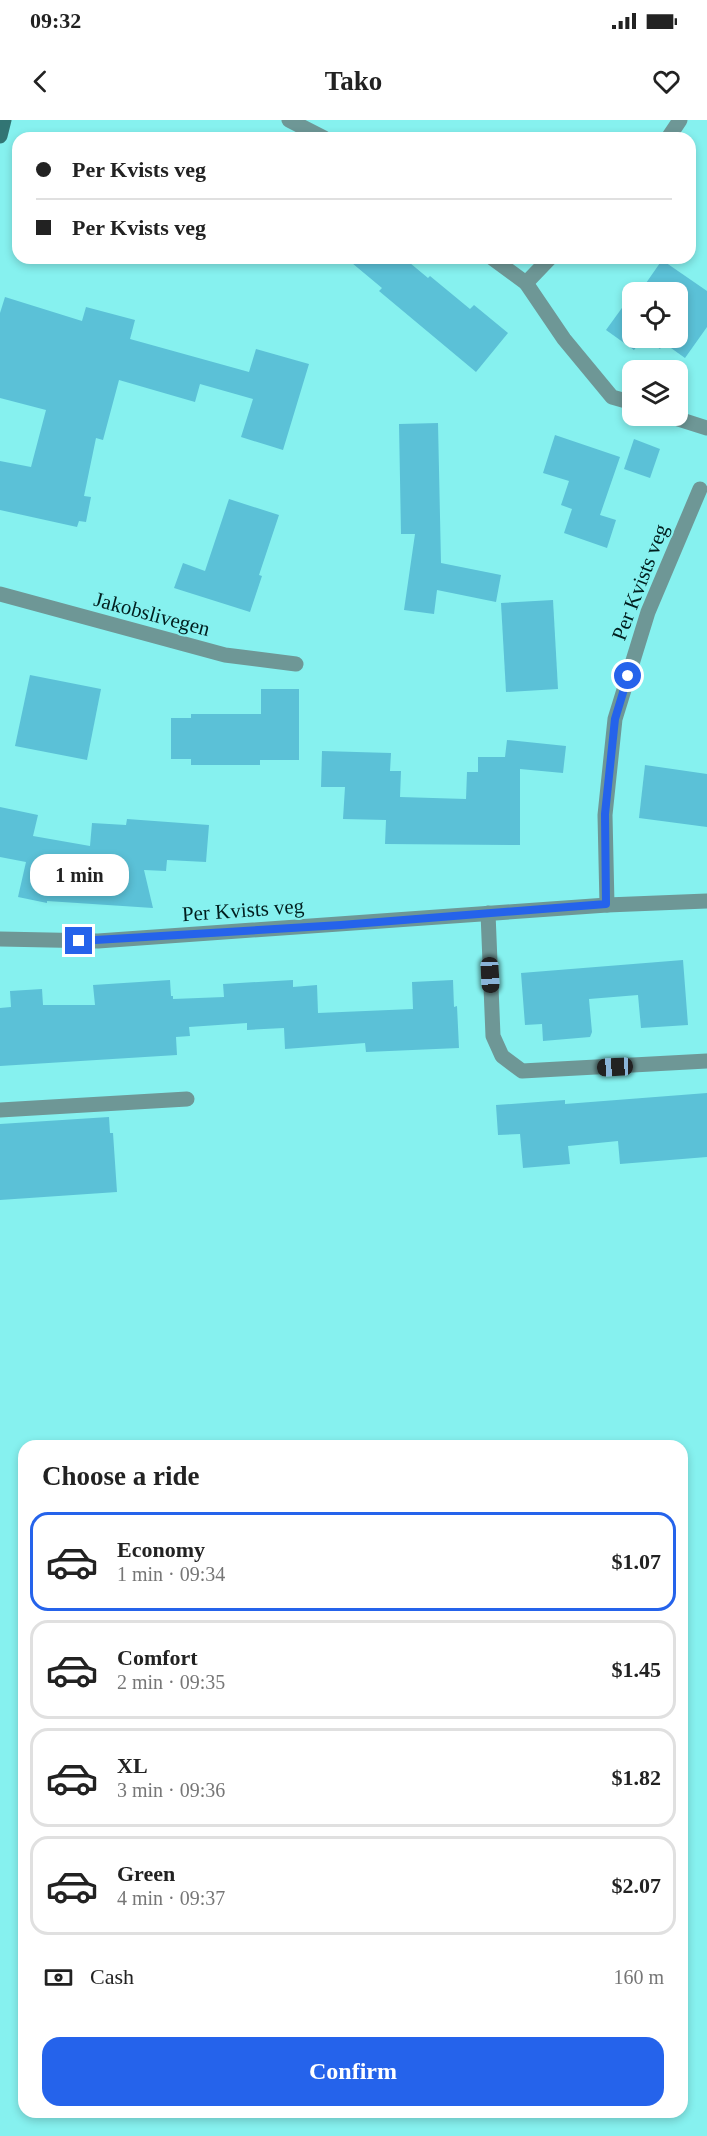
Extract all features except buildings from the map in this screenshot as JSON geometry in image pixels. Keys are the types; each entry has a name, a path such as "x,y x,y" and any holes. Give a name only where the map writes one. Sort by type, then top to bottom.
{"street":[{"path":"0,136 4,120"},
{"path":"289,120 312,132"},
{"path":"500,264 526,283 564,339 612,397 622,400"},
{"path":"526,283 544,264"},
{"path":"688,422 707,428"},
{"name":"Per Kvists veg","path":"606,904 605,814 615,719 648,612 700,489"},
{"name":"Jakobslivegen","path":"0,594 225,655 296,664"},
{"name":"Per Kvists veg","path":"0,939 98,941 606,904 707,901"},
{"path":"488,913 493,1036 502,1056 522,1071 707,1061"},
{"path":"0,1110 187,1099"}],"route":[{"path":"79,941 341,925 606,904 605,814 615,719 628,676"}]}
